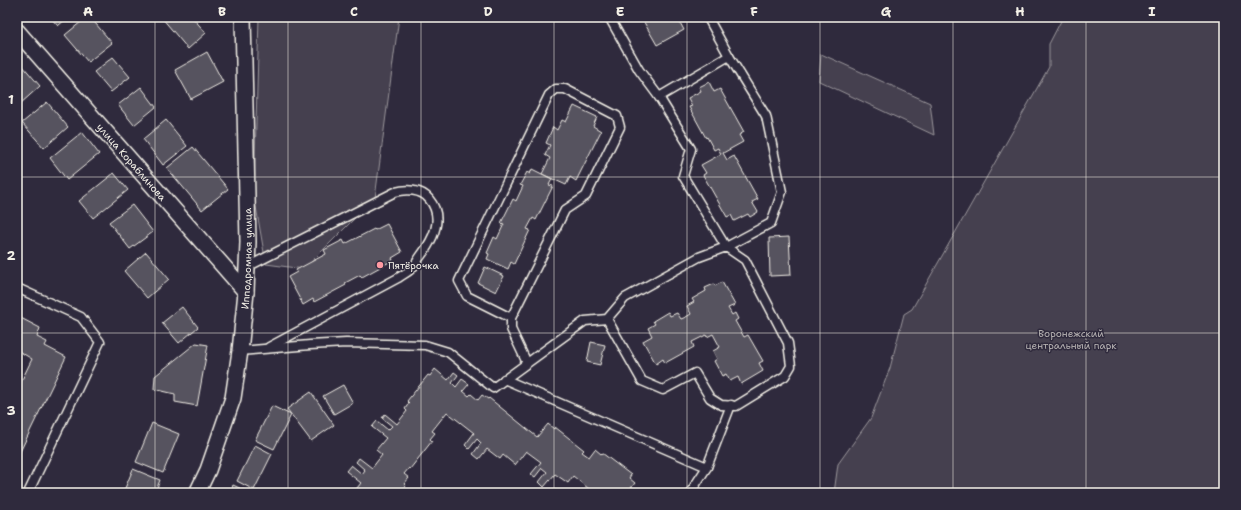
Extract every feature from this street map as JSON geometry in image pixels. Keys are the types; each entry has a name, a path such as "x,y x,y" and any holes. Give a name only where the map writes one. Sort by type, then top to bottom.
{"street":[{"name":"Ипподромная улица","path":"197,493 208,470 233,398 240,351 246,292 248,234 244,17"},
{"name":"улица Кораблинова","path":"17,31 246,292"}],"lane":[{"path":"607,319 642,381 664,390 695,373 710,398 721,405 736,406 785,376 791,366 788,343 745,260 726,247 683,176 691,149 659,97 639,70 609,17"},
{"path":"240,351 346,343 425,345 448,352 493,388 585,321 607,319 624,298 700,257 726,247 771,223 782,192 766,116 729,56 708,18 709,17"},
{"path":"659,97 729,56"},
{"path":"511,318 467,296 459,281 549,95 556,89 565,89 617,116 620,127 586,196 565,210 511,318 511,329 527,363"},
{"path":"247,267 395,192 404,190 415,191 426,195 434,205 437,214 435,232 425,251 412,269 398,278 265,349"},
{"path":"17,288 81,317 100,342 28,493"},
{"path":"504,379 708,467"},
{"path":"690,493 708,467 731,405"}],"green space":[{"path":"259,17 399,17 375,198 304,269 266,264 254,195"},
{"name":"Воронежский центральный парк","path":"1063,17 1224,17 1224,493 834,493 838,464 871,418 890,368 904,314 912,309 1049,67 1049,44"},
{"path":"821,54 930,103 934,135 819,81"}],"building":[{"path":"50,17 68,17 58,26"},
{"path":"87,17 90,17 112,43 88,62 65,35"},
{"path":"192,17 206,33 188,49 162,18"},
{"path":"641,17 677,17 684,30 657,45"},
{"path":"207,52 223,82 191,99 175,70"},
{"path":"113,57 130,77 111,92 94,72"},
{"path":"22,65 40,86 20,104 17,101 17,69"},
{"path":"709,82 714,92 720,89 744,132 739,135 743,142 723,153 727,160 734,156 758,199 752,202 758,212 750,217 748,214 734,221 731,215 727,217 703,175 706,173 701,165 721,154 718,148 714,150 689,107 692,106 688,98 701,91 699,87"},
{"path":"141,87 156,107 134,125 118,105"},
{"path":"47,102 68,127 44,148 22,123"},
{"path":"574,106 597,117 593,126 601,131 576,181 570,177 566,185 542,174 550,158 545,155 550,145 546,143 553,127 557,130 562,120 566,122"},
{"path":"166,120 187,146 163,165 143,139"},
{"path":"82,132 99,154 67,180 50,158"},
{"path":"193,147 228,189 202,210 167,168"},
{"path":"532,169 552,179 549,185 553,186 536,220 533,218 527,229 530,230 514,264 511,262 508,269 487,259 489,254 487,253 494,237 497,239 504,224 501,223 513,199 516,201 523,186 520,185 527,172 530,174"},
{"path":"114,173 128,190 93,218 79,201"},
{"path":"132,205 153,232 130,249 109,222"},
{"path":"387,224 402,252 392,258 393,260 362,277 360,275 345,283 346,285 314,302 313,299 303,305 288,277 297,272 296,270 326,254 324,250 343,240 345,244"},
{"path":"789,237 791,275 770,276 769,238"},
{"path":"146,252 169,279 147,298 124,271"},
{"path":"485,267 504,276 496,292 478,283"},
{"path":"722,282 735,305 728,308 732,315 735,313 738,319 735,321 744,337 748,335 763,361 759,363 763,371 741,384 738,377 730,381 726,374 722,376 714,361 717,359 713,351 720,347 713,334 707,337 706,335 692,342 694,347 665,363 663,359 656,364 643,341 652,336 648,328 655,324 653,321 668,312 670,316 677,313 681,319 686,317 691,314 687,306 694,302 692,299 706,291 705,288 714,284 715,286"},
{"path":"182,307 198,327 179,343 162,323"},
{"path":"17,316 40,328 37,337 47,342 45,346 66,357 17,458 17,390 32,359 17,350"},
{"path":"591,342 605,345 600,365 587,362"},
{"path":"196,343 208,345 197,406 175,402 175,394 154,389 155,376"},
{"path":"435,369 448,380 454,372 458,375 452,383 456,387 462,379 469,384 463,391 469,396 471,394 478,400 482,395 488,399 489,398 537,437 548,424 554,429 555,427 584,450 582,452 589,457 595,449 631,475 629,478 635,483 627,493 594,493 573,476 568,483 555,474 544,487 539,482 547,472 542,468 535,477 531,474 541,462 526,451 515,465 503,455 500,459 487,449 479,459 473,454 481,443 477,439 469,449 465,445 474,433 447,412 432,431 435,433 430,439 432,441 410,469 409,468 404,474 409,478 404,484 406,486 401,493 353,493 361,483 346,471 351,465 362,474 365,470 356,462 359,458 372,468 382,455 376,450 386,438 372,427 377,421 388,430 392,426 382,418 385,414 397,424 407,411 405,409 409,403 407,401 428,375 430,376"},
{"path":"343,385 353,403 334,414 323,396"},
{"path":"311,392 334,425 311,441 287,409"},
{"path":"272,406 291,415 274,449 255,440"},
{"path":"152,423 179,434 163,473 136,462"},
{"path":"255,445 272,454 254,490 237,481"},
{"path":"133,469 160,480 155,493 123,493"},
{"path":"233,485 250,493 230,493"}],"place":[{"name":"Пятёрочка","path":"380,265"}]}
